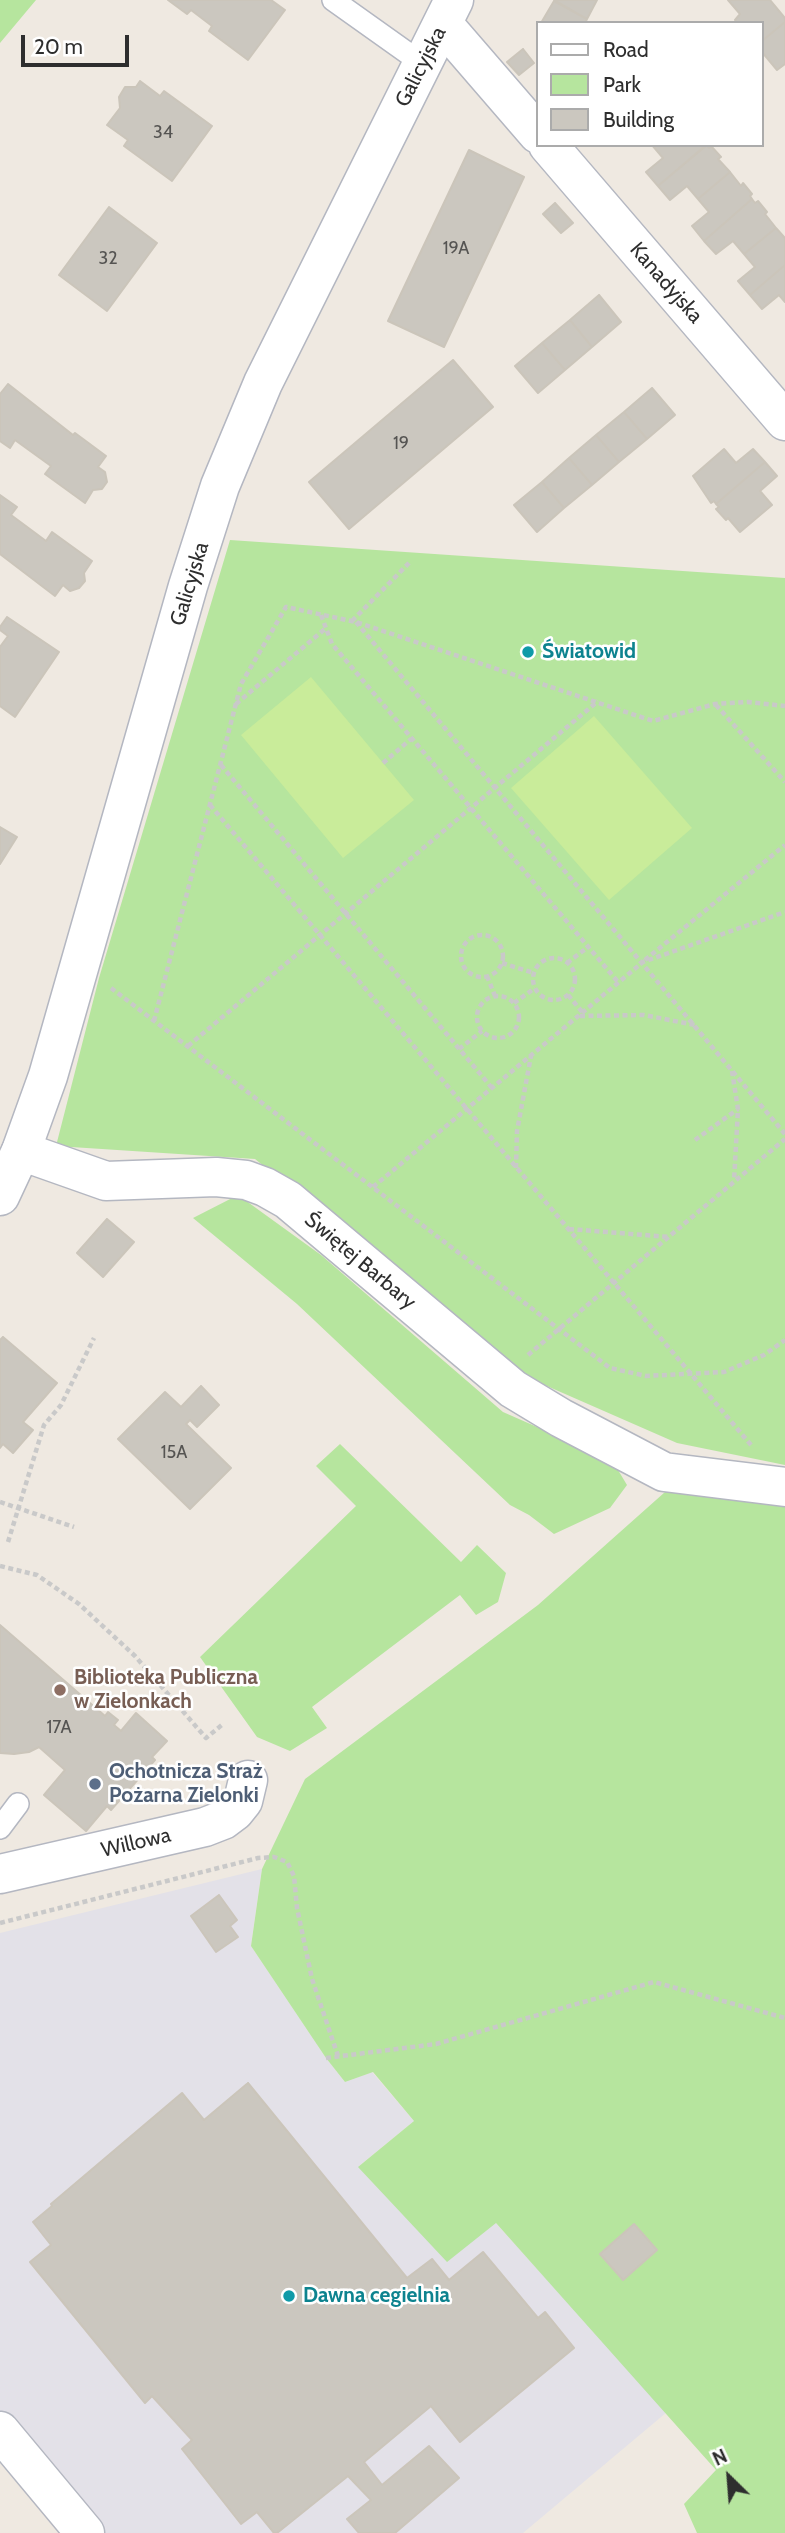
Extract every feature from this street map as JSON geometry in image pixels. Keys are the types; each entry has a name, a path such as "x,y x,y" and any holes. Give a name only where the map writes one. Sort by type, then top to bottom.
{"street":[{"name":"Galicyjska","path":"0,1196 21,1151 48,1076 188,586 220,486 263,383 449,12"},
{"path":"449,12 536,131"},
{"name":"Kanadyjska","path":"550,147 785,421"},
{"name":"Świętej Barbary","path":"21,1151 106,1181 216,1177 246,1180 265,1187 288,1200 513,1389 561,1419 664,1472 785,1487"},
{"name":"Willowa","path":"0,1874 205,1827 223,1820 234,1811 243,1801 248,1780"},
{"path":"0,2431 85,2533"}],"lane":[{"path":"332,0 423,64"},
{"path":"0,1828 18,1804"}],"path":[{"path":"354,622 409,563"},
{"path":"154,1021 241,684 286,607 354,622 653,721 715,704 748,702 785,705"},
{"path":"320,614 332,644 618,983"},
{"path":"354,622 643,962 785,1137 531,1352"},
{"path":"235,705 326,628"},
{"path":"188,1046 598,701"},
{"path":"715,704 785,782"},
{"path":"383,762 411,739"},
{"path":"220,765 492,1088"},
{"path":"210,804 719,1409 744,1435"},
{"path":"373,1187 785,845"},
{"path":"643,962 785,912"},
{"path":"480,934 493,937 502,947 502,963 496,971 487,976 476,976 464,967 461,953 467,940 480,934"},
{"path":"567,963 588,947"},
{"path":"551,958 567,963 575,976 575,983 568,995 555,1000 548,999 541,996 535,988 534,973 539,964 551,958"},
{"path":"502,963 534,973"},
{"path":"487,976 495,996"},
{"path":"110,987 610,1368 646,1376 724,1372 764,1355 785,1340"},
{"path":"514,1003 535,988"},
{"path":"568,995 581,1014"},
{"path":"495,996 502,996 514,1003 519,1022 512,1033 499,1039 485,1035 477,1023 479,1008 483,1002 495,996"},
{"path":"581,1014 644,1015 695,1025"},
{"path":"459,1049 482,1031"},
{"path":"516,1168 517,1131 531,1055"},
{"path":"732,1069 738,1110 734,1182"},
{"path":"695,1140 738,1110"},
{"path":"569,1229 669,1237"},
{"path":"8,1542 44,1425 61,1405 94,1338"},
{"path":"0,1502 74,1527"},
{"path":"0,1566 37,1575 79,1604 135,1656 206,1738 223,1724"},
{"path":"0,1923 258,1858 274,1857 287,1862 294,1876 296,1908 312,1979 338,2056"},
{"path":"326,2058 436,2044 654,1982 785,2018"}],"shaded area":[{"path":"262,1869 251,1946 345,2082 372,2072 414,2121 359,2166 495,2222 667,2412 523,2533 102,2533 0,2412 0,1933"}],"green space":[{"path":"0,0 36,0 0,43"},
{"path":"230,540 785,578 785,1465 677,1443 524,1376 255,1159 56,1146 99,978"},
{"path":"311,677 414,800 343,858 241,735"},
{"path":"594,716 692,828 609,900 511,788"},
{"path":"238,1195 321,1255 503,1412 612,1460 627,1485 610,1508 554,1534 529,1515 510,1505 297,1304 193,1218"},
{"path":"340,1444 461,1562 477,1545 506,1573 498,1602 476,1615 460,1595 312,1707 327,1728 290,1751 257,1737 200,1657 356,1506 316,1466"},
{"path":"674,1484 785,1503 785,2533 697,2533 684,2504 716,2470 496,2223 447,2262 358,2167 414,2121 373,2072 345,2082 251,1946 262,1869 305,1779 538,1605"}],"building":[{"path":"168,0 271,0 285,10 248,60 209,31 212,26 191,10 187,14"},
{"path":"554,0 597,0 587,19"},
{"path":"728,0 770,0 785,18 785,22 764,39 764,21 736,21 740,14"},
{"path":"554,1 587,19 586,21 542,21"},
{"path":"785,22 785,64 777,70 764,54 764,39"},
{"path":"523,49 534,63 519,75 507,62"},
{"path":"140,81 160,96 164,91 212,126 172,181 124,146 128,140 107,125 120,108 119,97 125,87 136,87"},
{"path":"654,147 704,147 658,186 646,172 663,158"},
{"path":"705,147 712,147 721,157 718,159 730,172 698,199 687,186 670,200 658,186"},
{"path":"469,150 524,177 444,347 388,321"},
{"path":"730,172 741,186 743,183 752,194 752,199 704,241 692,226 709,212 698,199"},
{"path":"752,199 755,203 758,201 776,228 744,254 733,241 716,254 704,241"},
{"path":"555,203 573,223 561,233 543,214"},
{"path":"109,207 157,243 107,311 59,275"},
{"path":"776,228 785,238 785,265 750,295 738,281 755,267 744,254"},
{"path":"785,265 785,302 779,295 762,309 750,295"},
{"path":"599,295 621,322 592,347 570,320"},
{"path":"570,320 592,347 565,370 542,343"},
{"path":"542,343 565,370 538,393 515,366"},
{"path":"453,360 493,407 349,529 309,482"},
{"path":"8,384 73,435 75,433 106,456 98,467 105,472 107,482 102,489 93,490 85,503 45,474 51,466 15,440 10,448 0,441 0,394"},
{"path":"652,388 675,415 647,439 624,412"},
{"path":"624,412 647,439 619,462 596,435"},
{"path":"596,435 619,462 592,485 569,458"},
{"path":"724,449 736,463 753,449 765,462 716,504 714,501 711,503 693,476"},
{"path":"569,458 592,485 564,508 542,482"},
{"path":"765,462 777,476 760,491 772,505 740,532 716,509 719,507 716,504"},
{"path":"542,482 564,508 537,532 514,505"},
{"path":"0,495 17,507 11,515 46,541 52,532 92,561 84,573 85,581 79,588 70,591 63,585 55,596 0,554"},
{"path":"7,617 59,652 15,717 0,706 0,647 8,636 0,627"},
{"path":"0,827 17,837 0,864"},
{"path":"107,1219 134,1242 103,1277 77,1253"},
{"path":"3,1337 57,1383 23,1422 33,1430 13,1453 3,1444 0,1448 0,1340"},
{"path":"201,1386 219,1405 197,1427 190,1420 186,1424 231,1468 190,1509 118,1439 165,1392 181,1407"},
{"path":"0,1625 105,1716 108,1712 118,1720 114,1725 121,1731 136,1713 167,1741 152,1757 155,1760 111,1810 107,1806 86,1831 44,1795 65,1770 39,1747 29,1752 0,1753"},
{"path":"219,1895 237,1920 230,1926 238,1937 216,1952 191,1916"},
{"name":"Dawna cegielnia","path":"248,2083 407,2278 432,2259 449,2280 483,2252 538,2318 545,2312 574,2348 460,2442 431,2406 364,2462 382,2485 429,2446 459,2478 395,2533 359,2533 347,2519 371,2500 348,2476 277,2533 274,2533 257,2512 241,2524 182,2449 192,2440 152,2396 145,2403 30,2262 51,2245 33,2222 182,2093 204,2120"},
{"path":"634,2224 657,2250 623,2280 600,2254"}],"place":[{"name":"Światowid","path":"528,652"},
{"name":"Biblioteka Publiczna w Zielonkach","path":"60,1690"},
{"name":"Ochotnicza Straż Pożarna Zielonki","path":"95,1784"},
{"name":"Dawna cegielnia","path":"289,2296"}]}
